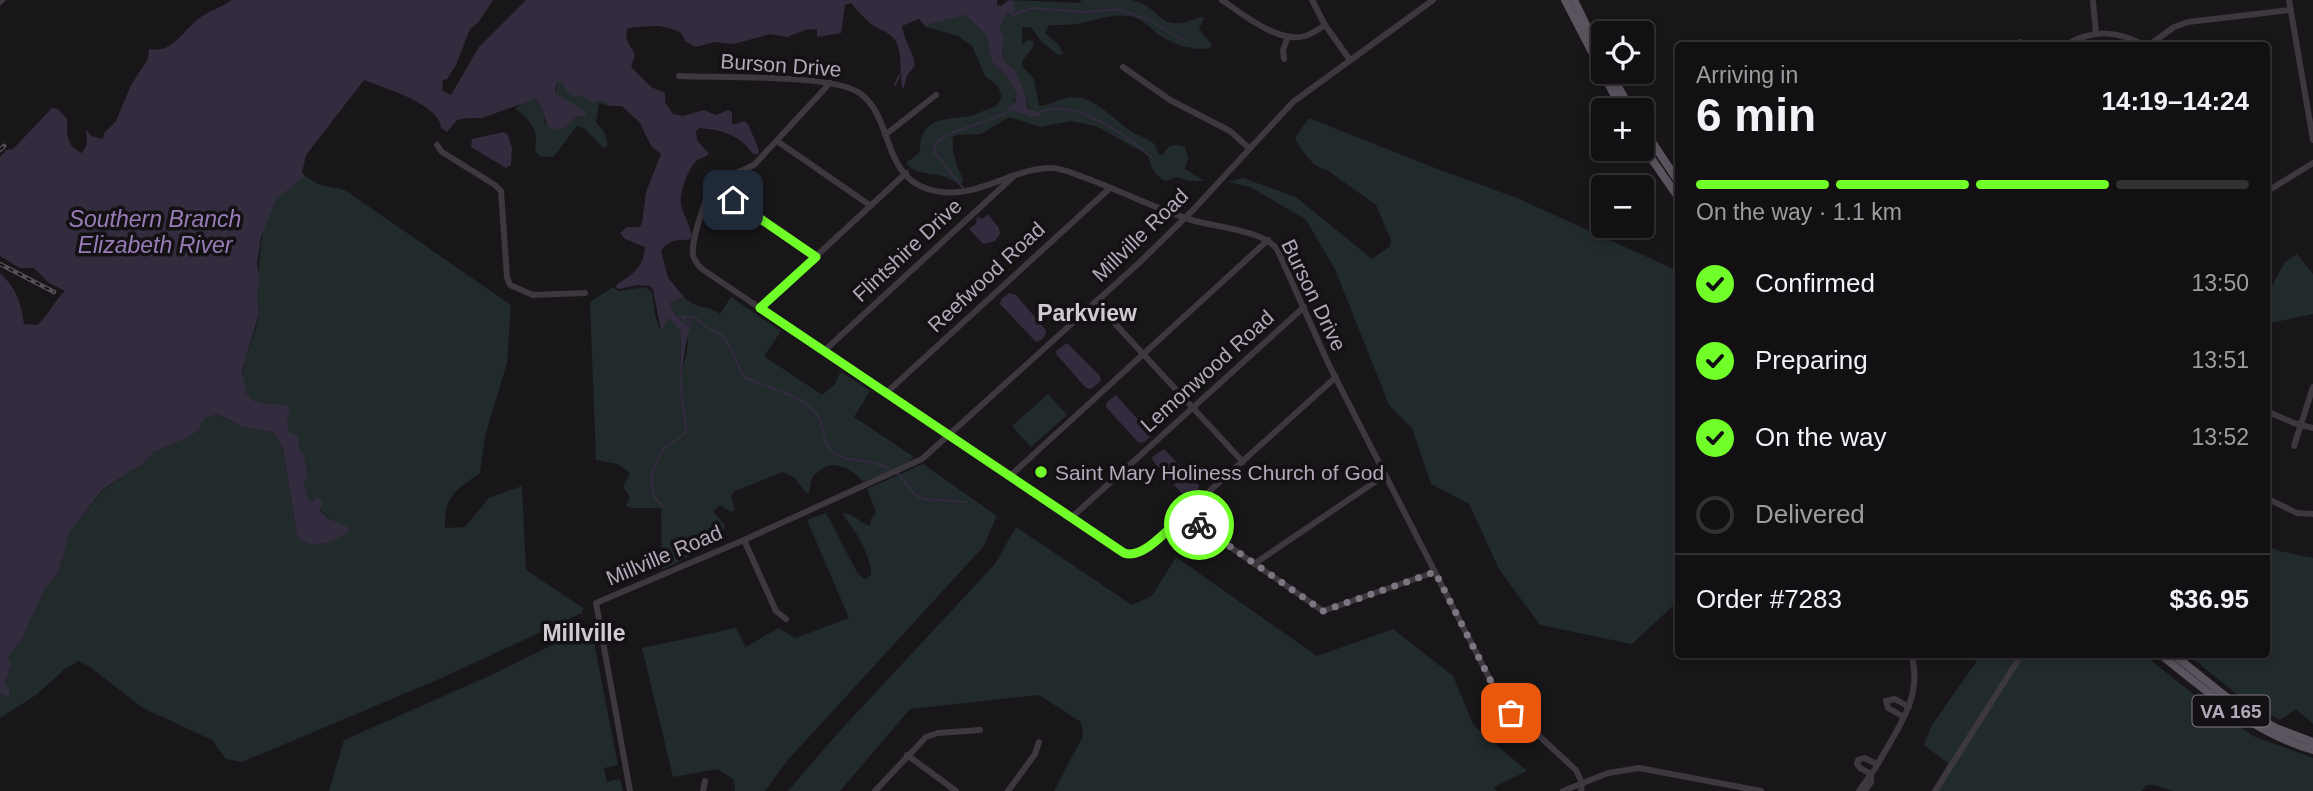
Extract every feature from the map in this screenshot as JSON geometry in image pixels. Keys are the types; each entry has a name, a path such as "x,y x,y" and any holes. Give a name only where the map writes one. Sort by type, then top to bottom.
{"main road":[{"path":"1565,0 1616,98"},
{"path":"1574,0 1591,35"},
{"path":"1654,145 1675,176"},
{"path":"1653,161 1675,193"},
{"name":"VA 165","path":"2165,658 2244,720 2284,740 2313,750"},
{"name":"VA 165","path":"2178,658 2239,707 2276,728 2313,742"}],"street":[{"path":"1222,0 1260,26 1288,36 1307,35 1325,25"},
{"path":"1312,0 1325,25 1350,60"},
{"name":"Millville Road","path":"630,791 596,603 918,461 1185,218 1293,102 1433,0"},
{"path":"2289,0 2313,140"},
{"path":"2092,2 2096,33"},
{"path":"2153,42 2174,27 2188,22 2291,10"},
{"path":"2070,42 2096,33 2118,34 2137,42"},
{"path":"1284,60 1283,50 1288,36"},
{"path":"1123,67 1170,100 1230,131 1249,148"},
{"name":"Burson Drive","path":"679,76 844,85 867,99 877,113 892,155 906,173 924,187 949,193 1041,169 1059,169 1185,218 1268,240 1275,246 1336,377 1504,705 1568,761 1582,783"},
{"path":"830,83 752,166 722,179 713,186 707,195 694,248 694,258 699,266 1124,553 1141,553 1336,377"},
{"path":"2305,94 2313,93"},
{"path":"884,135 936,95"},
{"path":"777,141 871,206"},
{"path":"438,145 442,152 501,191 507,277 510,285 533,295 586,293"},
{"path":"2270,190 2313,163"},
{"path":"760,308 906,173"},
{"name":"Flintshire Drive","path":"824,351 1014,176"},
{"path":"713,186 816,257"},
{"name":"Reefwood Road","path":"886,393 1110,188"},
{"path":"1010,476 1268,240"},
{"path":"1095,302 1243,462"},
{"name":"Lemonwood Road","path":"1071,518 1304,307"},
{"path":"2294,446 2313,387"},
{"path":"2270,413 2313,428"},
{"path":"1254,564 1385,475"},
{"path":"2270,501 2298,513 2313,514"},
{"path":"1184,515 1318,609 1326,611 1435,572"},
{"path":"744,540 776,611 786,619"},
{"path":"1860,791 1909,707 1916,676 1912,658"},
{"path":"1935,791 2019,658"},
{"path":"1903,717 1888,708 1886,701 1895,699 1909,707"},
{"path":"875,791 926,737 938,733 980,730"},
{"path":"1008,791 1035,754 1039,741"},
{"path":"908,755 956,791"},
{"path":"1871,774 1858,767 1858,760 1864,758 1877,764"},
{"path":"1563,791 1614,771 1649,768 1761,791"},
{"path":"1865,791 1871,782 1871,774"},
{"path":"703,791 705,781"},
{"path":"1581,791 1582,783"}],"shaded area":[{"path":"1009,0 1079,3 1082,0 1131,0 1142,3 1167,22 1204,18 1199,29 1212,45 1203,49 1176,44 1143,21 1129,16 1114,16 1077,24 1049,25 1045,33 1059,45 1063,54 1058,55 1041,41 1031,27 1022,27 1022,45 1027,40 1033,41 1034,46 1022,61 1022,66 1034,79 1039,106 1069,97 1089,101 1129,130 1152,142 1159,155 1163,155 1172,146 1185,147 1188,158 1185,169 1205,181 1189,181 1177,177 1166,181 1154,170 1148,155 1096,126 1070,121 1041,127 1009,117 981,134 953,137 962,183 918,171 906,163 919,153 922,136 927,128 940,121 972,116 995,107 1002,97 998,86 985,76 972,46 958,36 926,27 930,24 965,15 986,35 992,62 1007,76 1017,95 1010,110 1030,110 1015,70 1005,62 1002,55 1004,39 1000,28 1013,1"},
{"path":"557,82 561,82 565,89 606,101 610,106 599,103 596,122 605,133 608,145 604,148 584,128 577,126 554,156 543,157 537,153 535,131 515,108 535,99 543,108 545,124 582,117 570,103 556,93"},
{"path":"1309,118 1517,198 1591,232 1591,238 1605,238 1675,270 1675,604 1632,644 1540,625 1499,569 1469,504 1431,484 1412,428 1389,405 1335,269 1305,219 1250,187 1228,182 1243,178 1296,197 1372,259 1390,246 1391,240 1376,205 1327,170 1317,166 1295,138"},
{"path":"305,176 318,184 345,190 511,305 507,363 485,436 480,473 464,484 449,501 445,528 465,527 489,498 522,486 526,570 583,608 582,613 437,680 242,762 226,759 212,740 143,708 90,667 78,661 36,695 0,718 0,693 10,697 5,682 11,665 8,657 21,641 45,589 58,573 70,532 102,491 141,465 154,452 187,438 205,418 217,414 243,427 273,432 283,449 297,536 350,528 328,518 316,498 312,502 308,500 304,483 308,476 299,440 288,433 274,404 256,401 246,394 243,383 243,370 259,314 257,295 264,227 279,195"},
{"path":"2297,254 2313,274 2313,314 2270,323 2270,290 2285,262"},
{"path":"613,287 618,291 645,287 652,292 660,329 669,318 681,332 680,374 688,341 686,328 670,303 684,297 720,314 731,297 781,331 764,356 822,395 835,384 840,373 870,391 854,417 914,457 909,462 863,482 847,469 837,465 827,466 812,477 809,493 805,492 794,477 783,472 733,492 731,497 735,510 731,512 720,505 713,511 725,526 717,542 662,570 661,508 626,506 630,497 623,487 630,473 618,464 596,460 590,302"},
{"path":"1048,394 1067,415 1031,447 1012,426"},
{"path":"923,464 997,516 983,547 786,762 765,791 735,791 734,780 718,769 673,777 642,648 736,628 746,647 778,628 796,638 849,618 807,520 826,513 858,574 865,579 871,575 868,557 843,513 870,526 876,512 867,489"},
{"path":"1016,527 1132,605 1152,596 1176,557 1317,656 1393,629 1453,676 1474,726 1527,771 1494,787 1497,791 1054,791 1083,736 1081,722 1039,695 910,709 840,791 788,791 837,734 995,564"},
{"path":"2270,547 2313,558 2313,724 2296,709 2280,720 2247,702 2192,658 2270,658"},
{"path":"577,633 593,637 618,765 604,768 607,782 620,779 623,791 329,791 344,740 487,677"},
{"path":"1979,658 2148,658 2202,701 2253,736 2313,758 2313,791 2173,791 2147,785 2141,791 1933,791 1948,763 1924,745 1932,725"}],"water":[{"name":"Southern Branch Elizabeth River","path":"232,0 493,0 478,23 470,29 456,65 447,79 443,80 442,90 451,95 479,47 526,0 997,0 997,5 1001,6 1009,0 1013,1 1015,10 1007,13 1000,28 1004,39 1002,55 1005,62 1015,70 1025,94 1027,107 1041,112 1040,116 1032,117 1010,110 1008,107 1015,102 1017,95 1007,76 992,62 986,35 965,15 926,27 919,19 902,26 915,65 907,76 903,90 899,48 896,42 890,35 871,24 851,3 845,5 841,33 817,37 817,29 805,30 787,37 770,34 734,44 715,42 695,47 685,41 682,34 669,28 628,28 627,39 635,55 631,67 651,87 665,93 665,102 673,114 683,116 704,110 716,115 728,110 732,112 732,125 745,121 748,124 759,150 758,154 753,154 742,142 723,132 700,128 696,131 697,140 709,154 692,166 681,195 681,205 692,237 670,243 661,251 668,278 684,297 670,303 678,317 691,326 680,377 681,332 669,318 661,330 653,290 650,286 637,285 616,288 617,284 637,269 642,260 645,247 625,239 620,233 627,227 640,227 646,192 661,154 651,146 640,123 622,106 610,106 602,100 592,102 582,95 574,97 561,82 557,82 556,93 585,111 586,115 574,118 566,127 551,130 541,106 535,99 482,118 457,120 447,132 441,128 438,119 421,104 364,80 306,155 302,173 305,176 276,199 261,237 257,264 260,278 257,296 259,314 242,371 246,393 253,400 289,405 290,413 286,419 288,432 298,435 300,452 304,454 308,477 304,483 308,500 312,502 317,497 323,503 320,510 327,518 350,528 337,539 325,543 307,543 297,536 283,449 273,432 243,427 218,414 205,418 200,429 187,438 154,452 141,465 102,490 70,532 58,573 45,589 21,641 8,657 11,665 5,682 10,698 0,693 0,273 17,296 24,324 37,325 65,291 49,283 34,268 20,268 0,256 0,157 6,150 13,149 52,108 58,109 67,119 68,139 77,150 82,153 87,144 86,129 91,136 103,139 104,133 116,121 131,85 148,59 149,49 157,50 170,45 198,19"},
{"path":"504,132 508,135 512,148 511,165 506,168 471,147 472,139"},
{"path":"988,214 999,228 1000,234 995,241 983,244 969,229 976,224 977,217 982,219"},
{"path":"1009,293 1016,295 1046,330 1040,340 1036,342 1000,304 1001,299"},
{"path":"1067,343 1100,376 1101,381 1091,389 1086,388 1056,354 1057,350"},
{"path":"1116,395 1150,433 1151,436 1143,443 1138,442 1106,407 1106,403"},
{"path":"1164,449 1199,486 1198,494 1185,497 1153,461 1152,457"}],"waterway":[{"path":"1008,10 1013,15 1032,8 1085,12 1117,9 1147,19 1187,42"},
{"path":"895,85 899,76"},
{"path":"1040,112 1054,109 1084,114 1114,129 1151,157"},
{"path":"963,188 934,152 936,142 954,132 1011,110"},
{"path":"677,317 682,317 691,324 689,327"},
{"path":"683,317 694,318 718,332 730,348 744,377 792,396 816,413 833,452 848,459 875,463 890,469"},
{"path":"665,507 654,496 651,482 657,460 663,450 686,432 681,373"},
{"path":"898,474 915,495 924,499 966,502"}],"railway":[{"path":"0,150 4,146"},
{"path":"0,264 54,292"}],"way so far":[{"path":"1199,525 1323,611 1435,572 1501,701 1511,713"}],"place":[{"name":"Saint Mary Holiness Church of God","path":"1041,472"}],"district":[{"name":"Parkview","path":"1087,313"},
{"name":"Millville","path":"584,633"}],"route":[{"path":"733,200 816,257 760,308 1127,555 1141,553 1184,515 1199,525"}]}
